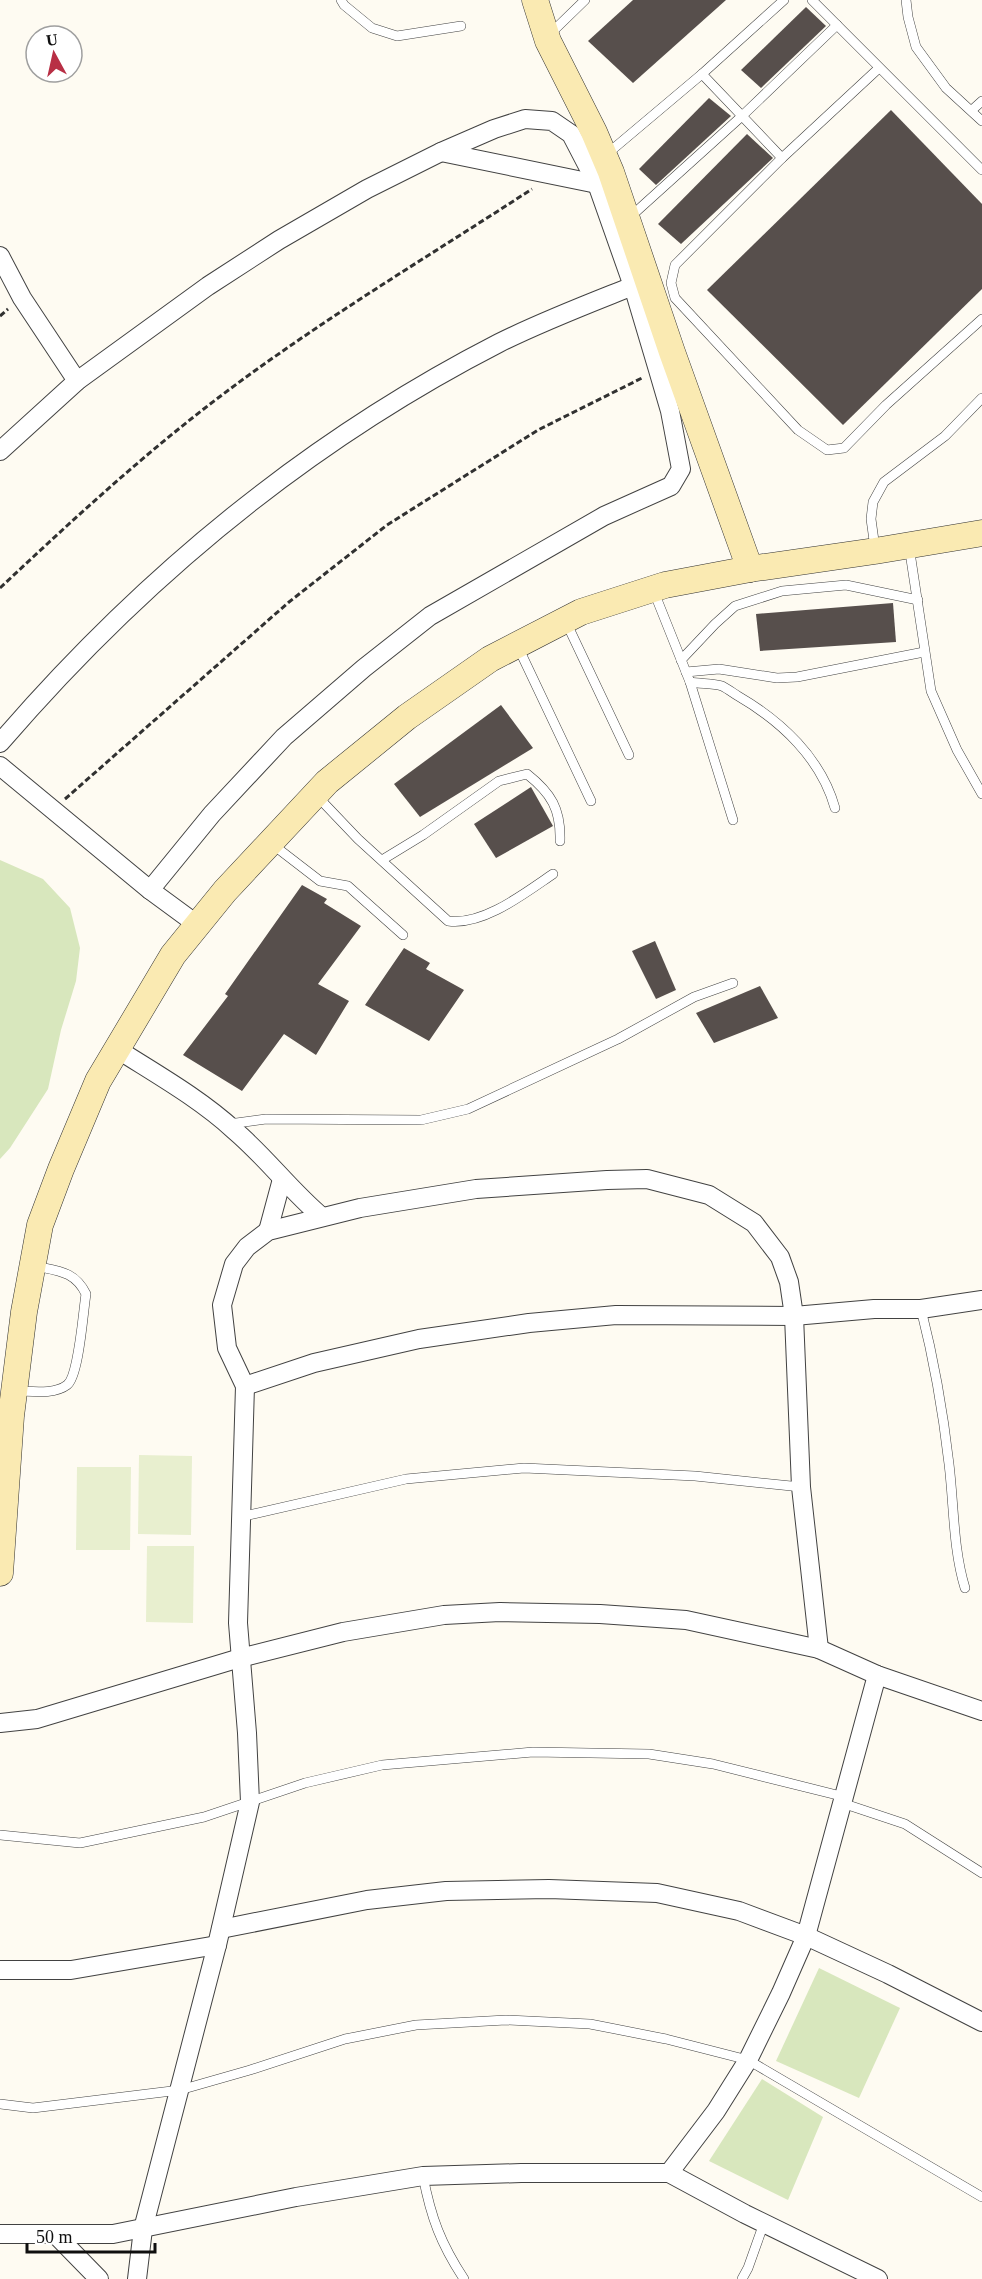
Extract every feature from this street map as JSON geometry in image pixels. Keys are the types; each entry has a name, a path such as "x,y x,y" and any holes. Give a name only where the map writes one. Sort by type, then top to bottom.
{"street":[{"path":"535,0 547,38 604,156 750,569"},
{"path":"0,451 77,381 208,286 279,240 367,189 441,152 494,129 525,119 552,121 571,134 597,184 633,286 670,411 681,469 671,486 604,516 430,616 364,668 284,737 212,814 150,890"},
{"path":"441,152 597,184"},
{"path":"0,256 22,298 77,381"},
{"path":"0,744 41,695 161,576 261,493 321,449 381,410 500,343 549,320 633,286"},
{"path":"0,1567 6,1416 14,1390 24,1312 40,1225 60,1169 98,1081 173,955 199,926 225,891 327,782 407,717 490,659 581,612 653,589 750,569 982,533"},
{"path":"0,766 150,890 199,926"},
{"path":"117,1049 229,1125 259,1152 296,1196 322,1217"},
{"path":"268,1231 282,1179"},
{"path":"137,2279 144,2229 219,1937 250,1802 238,1623 245,1386 227,1348 222,1305 234,1264 247,1247 268,1231 360,1208 477,1189 646,1179 709,1195 754,1223 780,1257 789,1282 794,1316 801,1487 819,1650"},
{"path":"245,1386 314,1363 419,1339 529,1323 615,1315 794,1316 874,1309 921,1310 982,1300"},
{"path":"0,1723 37,1719 240,1658 343,1632 444,1615 500,1612 600,1614 686,1620 819,1650 877,1675 982,1712"},
{"path":"669,2173 716,2111 748,2060 806,1936 877,1675"},
{"path":"0,1970 70,1970 219,1937 367,1900 446,1891 549,1889 657,1893 739,1911 806,1936 888,1974 982,2022"},
{"path":"0,2234 112,2234 296,2196 423,2176 520,2173 669,2173 878,2279"},
{"path":"56,2235 99,2279"}],"lane":[{"path":"341,0 372,28 397,36 461,26"},
{"path":"547,38 585,0"},
{"path":"604,156 702,74 784,0"},
{"path":"812,0 982,170"},
{"path":"906,0 916,47 946,88 982,121"},
{"path":"628,220 837,25"},
{"path":"879,68 782,158 675,264 671,283 675,297 798,430 827,450 844,448 886,405 982,319"},
{"path":"702,74 782,158"},
{"path":"972,110 982,101"},
{"path":"875,551 871,519 873,502 884,482 945,436 982,398"},
{"path":"909,546 931,691 970,774 982,794"},
{"path":"681,660 735,606 782,591 846,585 918,600"},
{"path":"653,589 690,682 733,820"},
{"path":"565,620 629,755"},
{"path":"516,645 591,801"},
{"path":"686,672 719,669 777,678 797,677 924,652"},
{"path":"690,682 721,686 759,708 787,730 812,760 829,788 835,808"},
{"path":"970,774 982,772"},
{"path":"382,860 423,836 499,781 526,774 539,783 558,811 560,841"},
{"path":"316,794 382,860 448,921 460,923 485,916 553,874"},
{"path":"270,843 320,881 348,886 403,935"},
{"path":"229,1125 266,1119 421,1120 468,1109 618,1039 694,997 733,983"},
{"path":"14,1390 53,1390 67,1385 75,1374 86,1294 80,1282 68,1274 33,1266"},
{"path":"921,1310 933,1355 949,1464 960,1571 965,1588"},
{"path":"240,1517 406,1479 524,1468 694,1476 801,1487"},
{"path":"0,1835 80,1843 204,1817 305,1783 382,1765 545,1752 649,1754 713,1764 837,1795 842,1803 905,1824 982,1874"},
{"path":"0,2104 33,2108 180,2090 345,2039 416,2025 506,2020 590,2024 666,2039 748,2060 982,2197"},
{"path":"423,2176 429,2208 439,2237 464,2279"},
{"path":"742,2279 764,2223"}],"path":[{"path":"0,588 104,490 206,408 302,339 554,175"},
{"path":"53,810 289,602 387,525 538,430 658,370"}],"green space":[{"path":"0,860 43,879 70,908 80,948 76,981 61,1030 48,1089 10,1148 0,1159"},
{"path":"139,1455 192,1456 191,1535 138,1534"},
{"path":"77,1467 131,1467 130,1550 76,1550"},
{"path":"147,1546 194,1546 193,1623 146,1622"},
{"path":"819,1968 900,2008 859,2098 776,2061"},
{"path":"762,2079 823,2117 788,2200 709,2161"}],"building":[{"path":"633,0 726,0 633,83 588,41"},
{"path":"806,7 826,26 761,88 741,70"},
{"path":"709,98 731,116 656,185 639,169"},
{"path":"891,110 982,204 982,289 843,425 707,290"},
{"path":"747,134 773,158 681,244 658,224"},
{"path":"893,603 896,642 760,651 756,614"},
{"path":"501,705 533,748 420,817 394,784"},
{"path":"531,787 553,826 496,858 474,824"},
{"path":"302,885 327,899 324,903 361,926 318,984 349,1001 316,1055 284,1034 242,1091 183,1055 228,996 225,994"},
{"path":"655,941 676,990 656,999 632,951"},
{"path":"404,948 430,963 426,969 464,990 429,1041 365,1005"},
{"path":"760,986 778,1018 714,1043 696,1013"}]}
